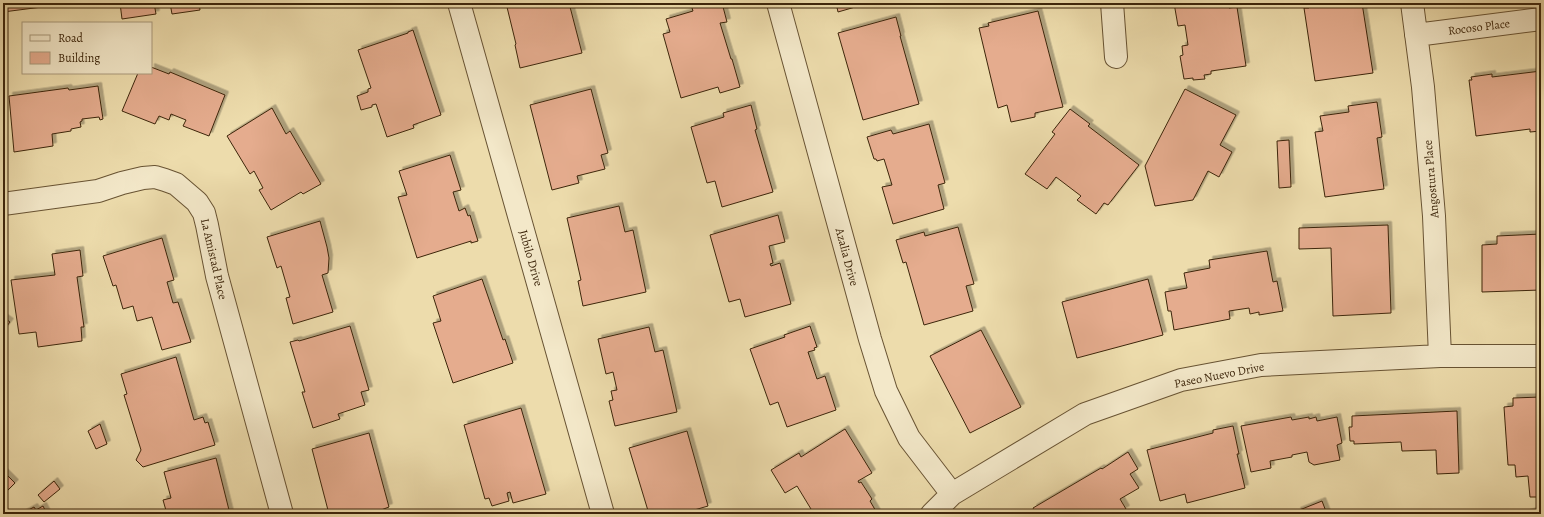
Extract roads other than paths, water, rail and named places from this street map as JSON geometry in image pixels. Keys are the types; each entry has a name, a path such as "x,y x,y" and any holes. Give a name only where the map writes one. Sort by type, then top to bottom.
{"street":[{"name":"Jubilo Drive","path":"459,3 603,514"},
{"name":"Azalia Drive","path":"778,3 870,338 886,391 909,438 952,494"},
{"path":"1112,3 1116,57"},
{"name":"Angostura Place","path":"1412,3 1423,87 1434,216 1440,356"},
{"name":"Rocoso Place","path":"1416,35 1541,19"},
{"name":"La Amistad Place","path":"3,204 98,191 122,182 155,177 176,184 197,202 204,213 207,224 217,276 282,514"},
{"name":"Paseo Nuevo Drive","path":"932,514 952,494 1086,414 1181,380 1261,365 1440,356 1541,356"}]}
